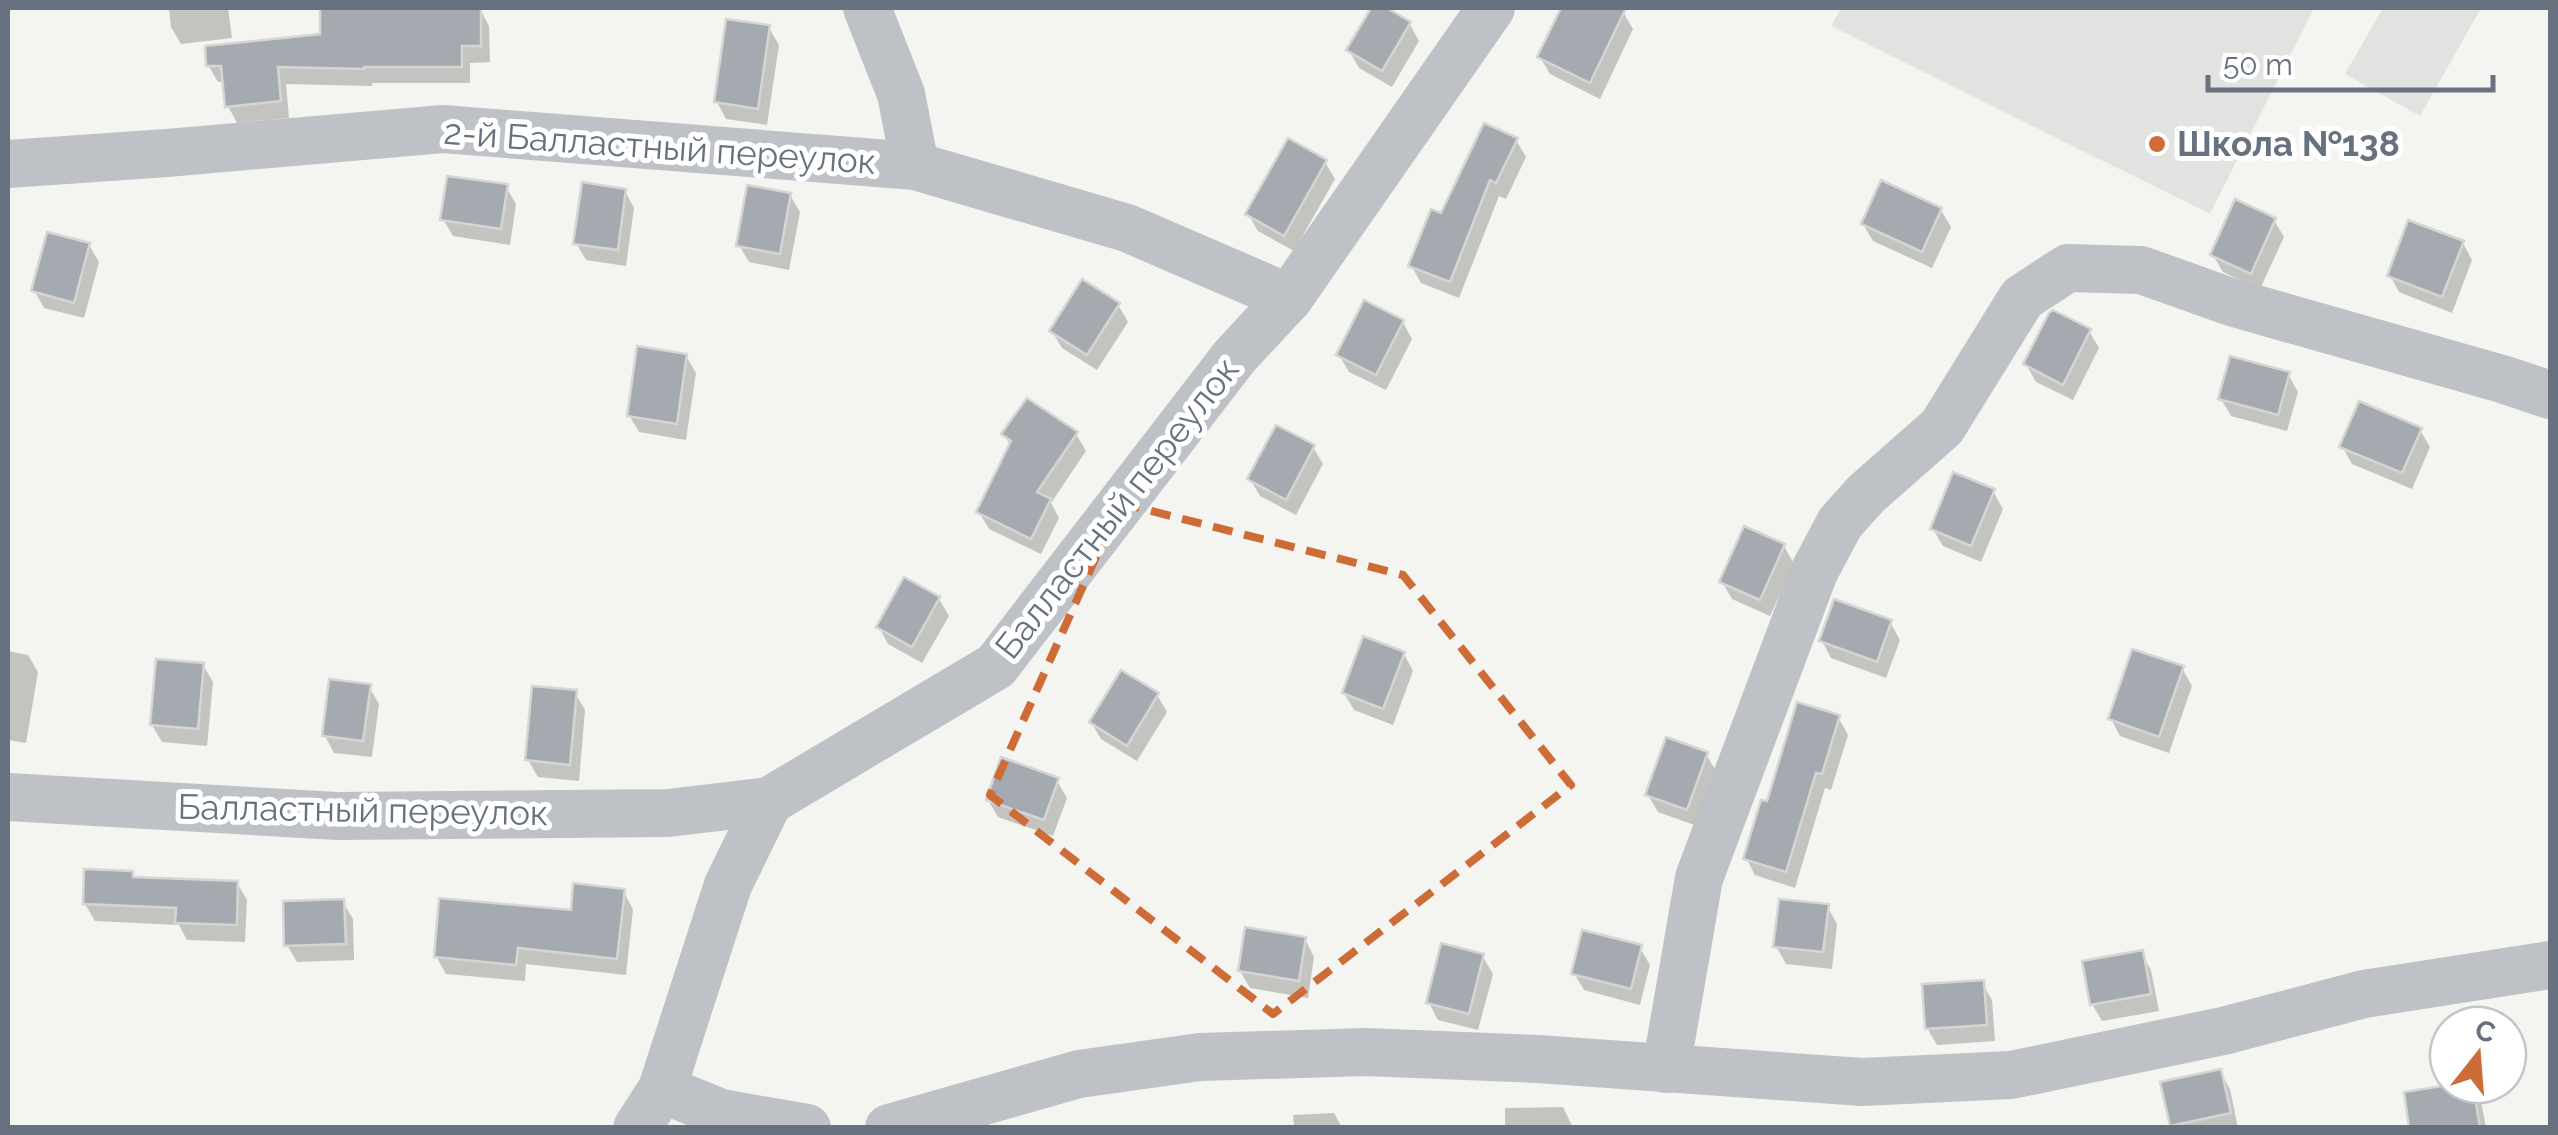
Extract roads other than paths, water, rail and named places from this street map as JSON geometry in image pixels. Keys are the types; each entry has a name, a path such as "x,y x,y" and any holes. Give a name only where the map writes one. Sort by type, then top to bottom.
{"street":[{"path":"867,8 901,94 915,166"},
{"name":"Балластный переулок","path":"8,797 336,816 668,813 769,801 996,666 1236,356 1290,298 1491,8"},
{"name":"2-й Балластный переулок","path":"8,164 442,129 915,166 1127,228 1290,298"},
{"path":"1666,1068 1699,878 1814,572 1840,522 1942,428 2022,298 2068,268 2141,270 2231,302 2550,395"},
{"path":"769,801 728,885 650,1108 721,1113 807,1128"},
{"path":"889,1128 1080,1074 1200,1057 1366,1052 1538,1059 1862,1082 2010,1075 2223,1031 2364,994 2550,965"}],"place":[{"name":"Школа №138","path":"2157,144"}]}
